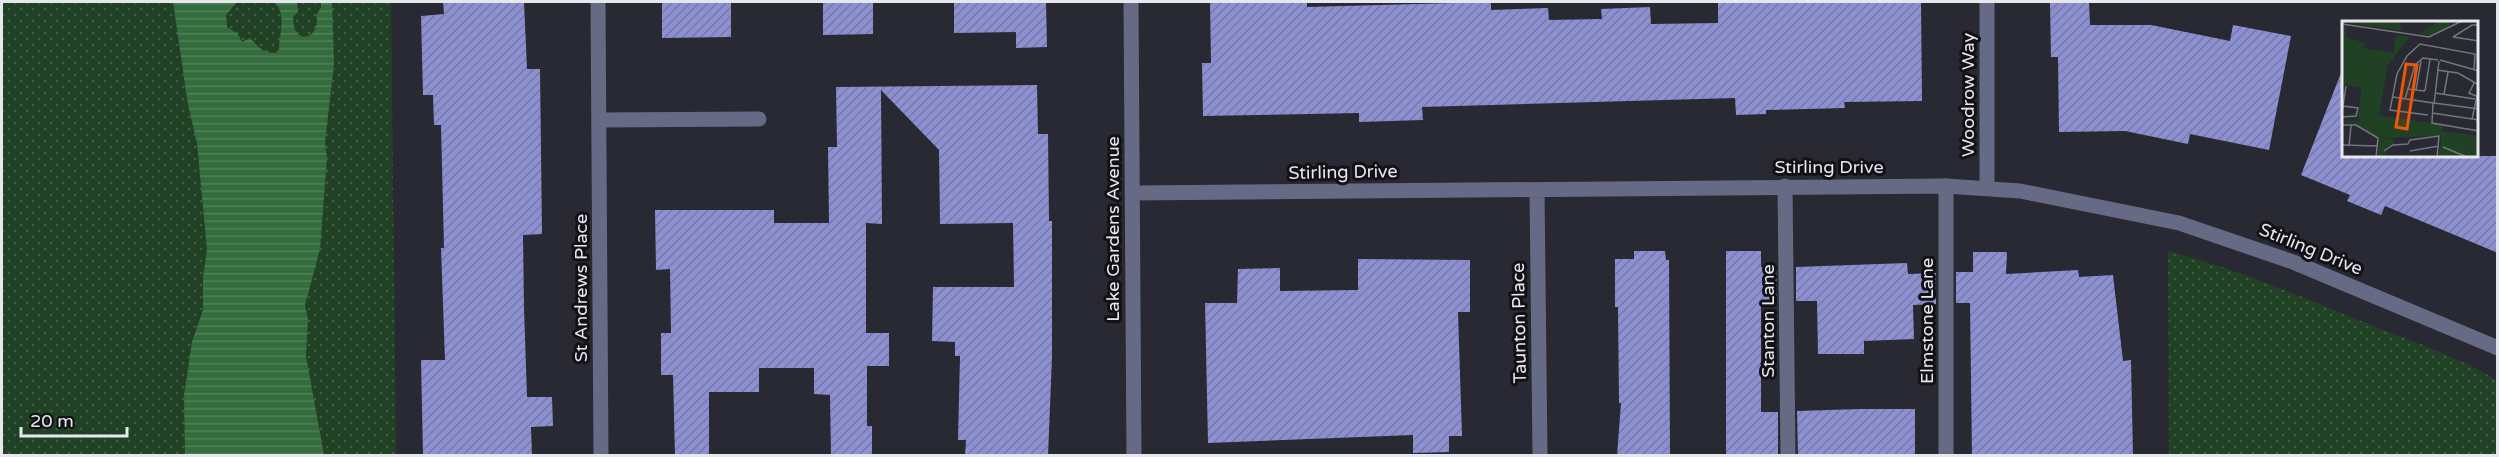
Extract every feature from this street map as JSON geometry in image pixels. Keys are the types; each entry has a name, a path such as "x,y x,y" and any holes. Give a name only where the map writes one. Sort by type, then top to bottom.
{"street":[{"name":"St Andrews Place","path":"598,2 601,456"},
{"name":"Lake Gardens Avenue","path":"1131,2 1134,456"},
{"name":"Woodrow Way","path":"1987,2 1987,188"},
{"path":"599,120 759,119"},
{"name":"Stirling Drive","path":"1133,193 1785,186 1987,188 2059,198 2179,223 2293,262 2498,348"},
{"name":"Stanton Lane","path":"1785,186 1788,456"},
{"name":"Elmstone Lane","path":"1946,186 1946,456"},
{"name":"Taunton Place","path":"1537,190 1540,456"}],"shaded area":[{"path":"2,2 391,2 396,455 2,455"},
{"path":"173,2 237,2 226,15 227,27 238,34 242,42 250,38 264,50 276,53 279,49 282,23 278,6 273,2 297,2 298,12 293,17 294,27 298,34 304,37 315,29 316,15 321,8 321,2 332,2 334,64 325,142 327,158 320,249 305,305 308,320 306,356 324,455 185,455 184,395 192,342 203,310 203,277 207,250 197,143 188,105"},
{"path":"2168,251 2220,266 2296,294 2451,357 2497,380 2497,455 2169,455"}],"building":[{"path":"443,2 524,2 527,69 540,69 542,234 523,235 527,397 552,397 553,426 531,427 532,456 423,456 421,360 445,360 441,248 444,248 441,125 434,125 433,95 423,95 421,16 444,14"},
{"path":"662,2 731,2 731,37 662,38"},
{"path":"823,2 873,2 873,34 823,35"},
{"path":"954,2 1046,2 1047,47 1016,48 1016,32 954,33"},
{"path":"1210,2 1307,2 1307,7 1491,2 1491,10 1548,8 1549,20 1602,19 1601,9 1650,7 1651,24 1718,23 1718,2 1921,2 1922,101 1844,102 1845,108 1766,110 1766,114 1736,115 1735,98 1422,107 1423,120 1359,122 1359,113 1203,116 1202,63 1211,63"},
{"path":"2050,2 2089,2 2090,25 2151,25 2230,41 2233,25 2291,36 2269,150 2190,134 2188,144 2125,131 2059,132 2058,57 2051,57"},
{"path":"2341,73 2342,158 2498,156 2498,253 2385,206 2381,215 2347,201 2350,195 2301,175"},
{"path":"1037,85 1038,134 1048,134 1049,221 1052,221 1052,357 1048,456 965,456 966,440 958,440 960,356 955,356 955,342 932,341 933,287 1014,287 1013,223 940,224 939,150 881,90 882,224 866,223 866,333 889,333 889,366 867,366 867,426 872,426 872,456 831,456 830,395 814,394 814,368 759,368 759,392 709,392 709,456 675,456 673,375 661,375 661,333 671,333 670,269 656,270 655,210 774,210 774,223 829,223 828,147 837,147 836,87"},
{"path":"1634,251 1665,251 1666,260 1669,260 1670,456 1617,456 1621,403 1619,403 1618,307 1615,307 1615,259 1634,259"},
{"path":"1726,251 1761,251 1761,267 1776,267 1777,301 1761,301 1761,412 1778,412 1778,456 1726,456"},
{"path":"1973,252 2007,252 2006,274 2078,270 2079,277 2113,275 2123,361 2131,360 2133,456 1972,456 1970,303 1956,303 1956,272 1973,272"},
{"path":"1358,259 1470,260 1470,312 1458,312 1462,436 1449,436 1449,452 1413,453 1413,435 1208,443 1205,303 1237,303 1238,269 1280,268 1280,291 1358,290"},
{"path":"1907,263 1908,274 1936,273 1936,304 1913,305 1914,339 1864,341 1864,354 1818,354 1817,301 1796,301 1796,267"},
{"path":"1915,409 1915,456 1798,456 1797,411"}]}
